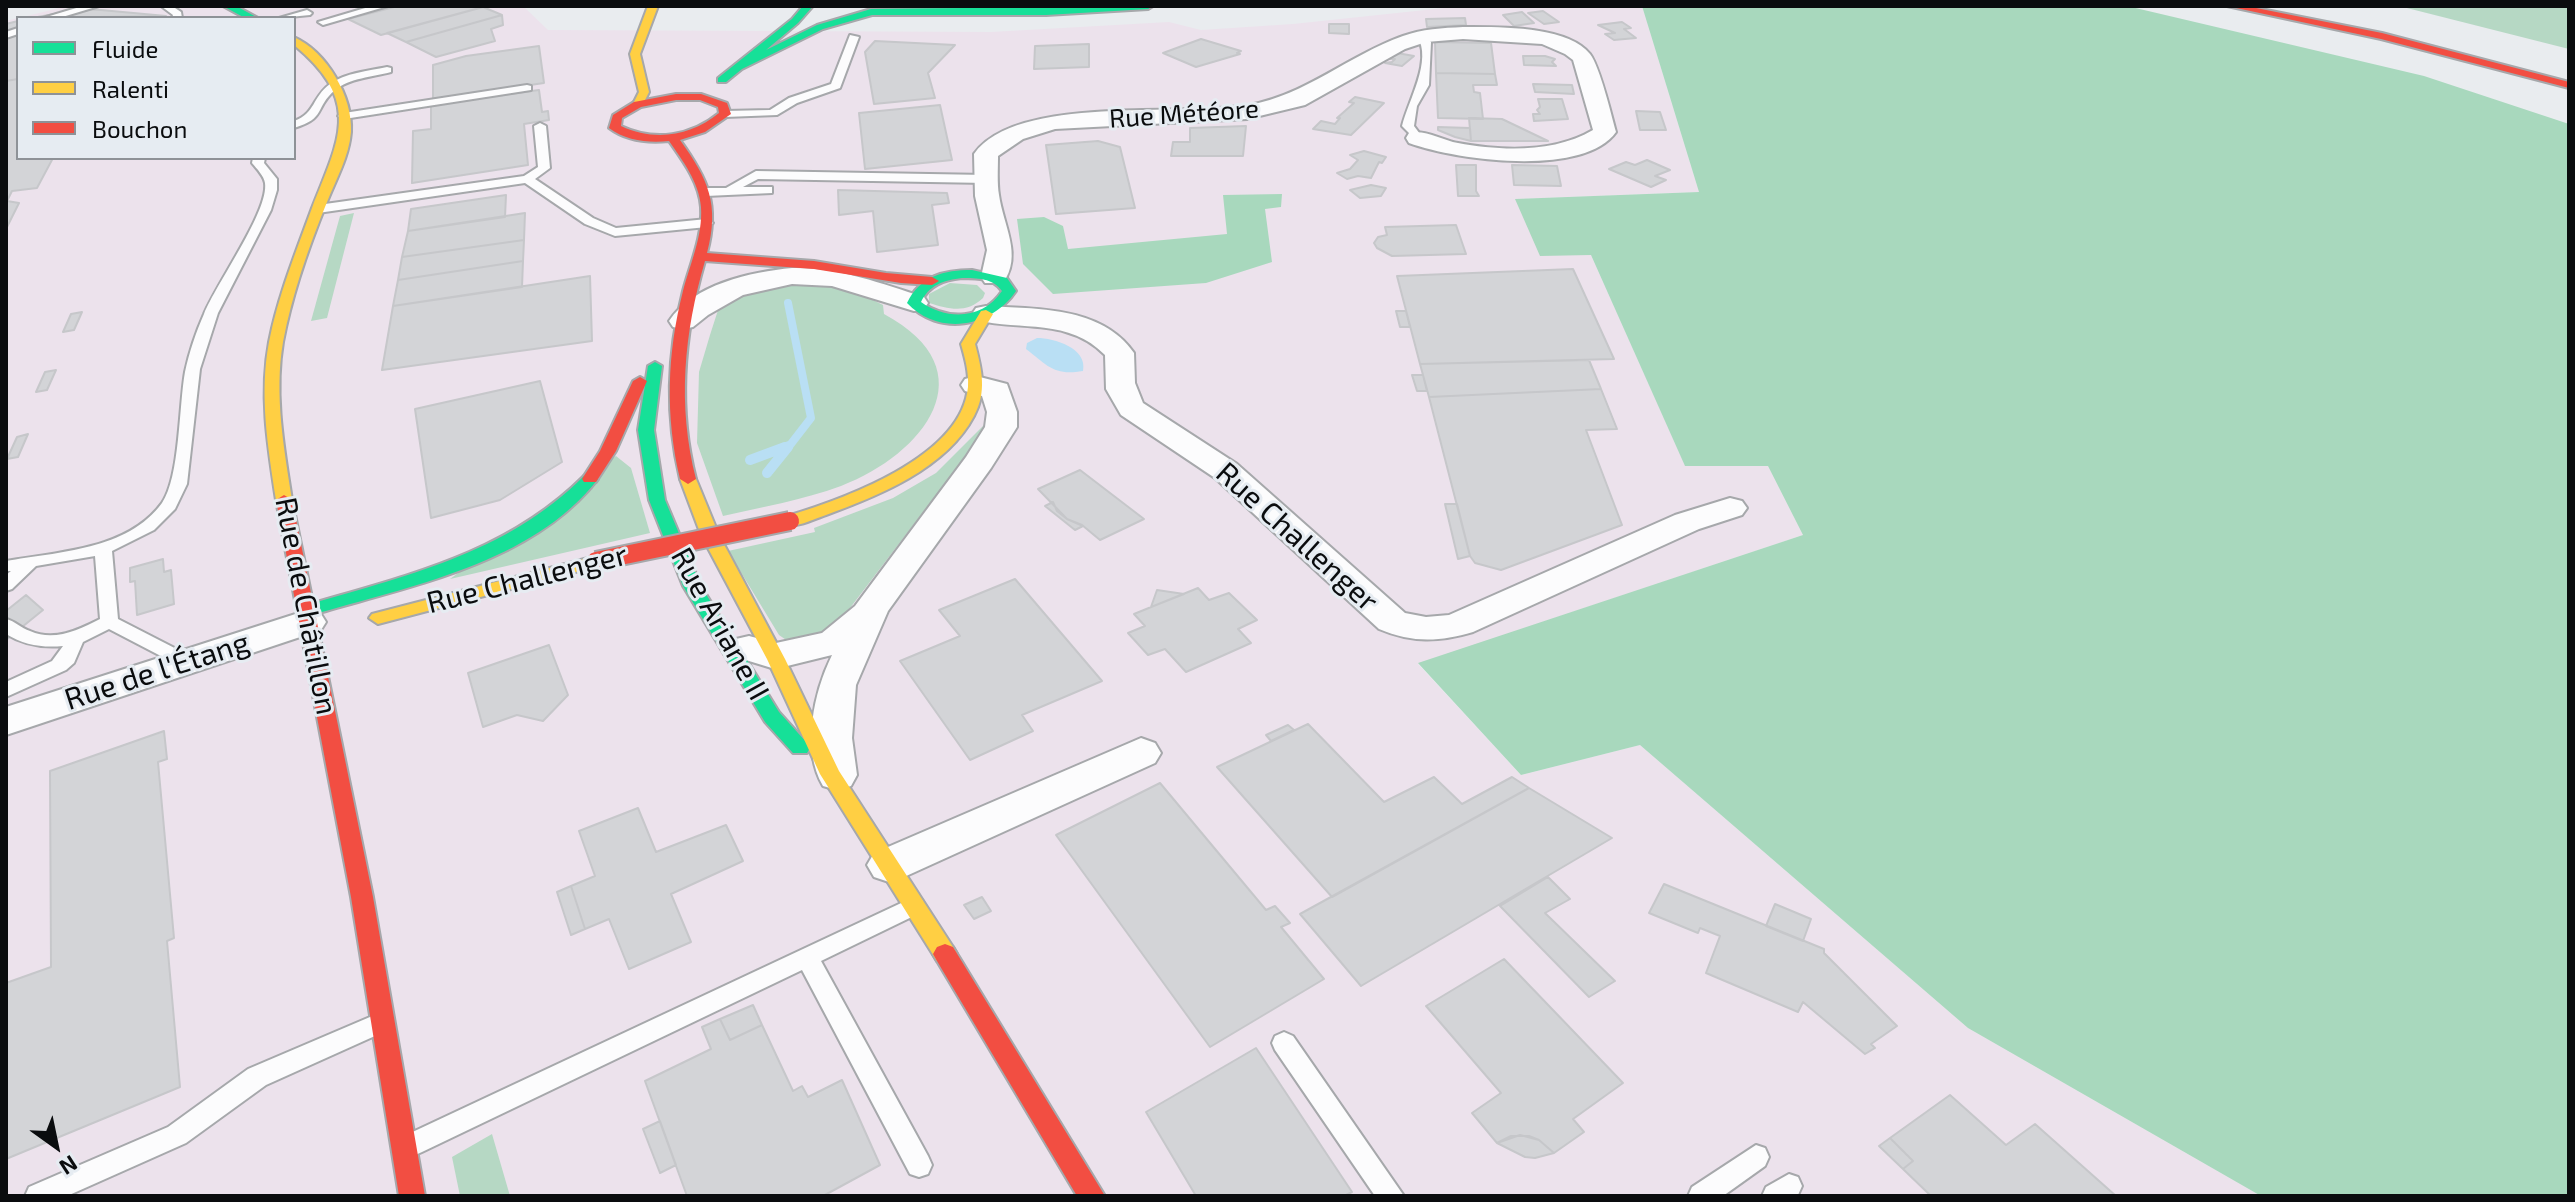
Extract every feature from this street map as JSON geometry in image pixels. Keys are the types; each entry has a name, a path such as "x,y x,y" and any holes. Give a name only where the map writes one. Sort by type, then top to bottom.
{"main road":[{"path":"228,6 249,16"},
{"path":"638,104 644,92 635,54 653,6"},
{"path":"701,97 795,21 808,6"},
{"path":"736,68 820,27 871,12 1046,12 1148,6"},
{"path":"2232,6 2409,43 2569,85"},
{"path":"2277,6 2420,36 2569,75"},
{"name":"Rue de Châtillon","path":"296,42 321,62 335,82 343,102 343,147 318,209 277,333 271,382 280,472 313,627 412,1196"},
{"path":"676,97 701,97 723,105 725,114 713,125 672,137 642,138 615,128 617,117 638,104 676,97"},
{"name":"Rue Ariane II","path":"672,137 697,170 706,192 707,223 702,256 686,311 676,396 681,455 704,522 775,656 839,788 915,905 1092,1196"},
{"path":"702,256 725,261 812,265 860,276 942,278 1002,284 1004,304 986,314 963,319 940,318 923,312 914,303 917,291 942,278"},
{"name":"Rue Ariane II","path":"686,311 656,355 646,430 657,500 692,586 772,717 839,788"},
{"path":"976,385 968,344 986,314"},
{"path":"313,627 508,543 550,517 584,487 656,355"},
{"name":"Rue Challenger","path":"366,622 408,608 596,561 790,521 852,502 915,468 956,427 972,405 976,385"}],"street":[{"name":"Rue Météore","path":"987,179 986,154 1015,134 1053,122 1247,112 1277,107 1297,100 1422,36 1438,34 1538,37 1571,48 1582,57 1605,132 1593,142 1557,153 1471,151 1436,147 1417,138"},
{"path":"987,179 995,238 1000,250 1002,284 1026,302 1075,322"},
{"path":"942,278 995,238"},
{"path":"686,311 728,291 774,278 798,276 830,278 914,303"},
{"name":"Rue Challenger","path":"986,314 1075,322 1110,341 1120,353 1119,386 1122,397 1132,409 1226,471 1392,621 1414,631 1437,630 1460,624 1687,522 1730,508"},
{"path":"725,639 775,656 835,642 871,609 980,461 1001,427 1002,412 996,390 976,385"},
{"path":"839,788 832,738 837,685 871,609"},
{"name":"Rue de l'Étang","path":"6,721 187,662 313,627"},
{"path":"889,865 1141,753"}],"lane":[{"path":"56,16 94,6"},
{"path":"323,22 383,6"},
{"path":"293,16 307,13"},
{"name":"Rue Météore","path":"1417,138 1408,126 1412,106 1424,85 1426,42 1422,36"},
{"path":"725,114 773,113 778,107 836,86 854,37"},
{"path":"296,124 312,118 317,102 335,82 387,70"},
{"path":"344,116 527,88"},
{"path":"318,209 527,179 544,168 540,126"},
{"path":"6,566 103,549 148,526 169,505 179,484 193,369 211,313 265,210 271,190 271,179 259,160"},
{"path":"731,189 756,175 987,179"},
{"path":"527,179 589,221 615,232 707,223"},
{"path":"706,192 768,190"},
{"path":"103,549 109,622"},
{"path":"6,585 30,562"},
{"path":"6,625 22,637 44,643 74,639 109,622"},
{"path":"109,622 187,662"},
{"path":"6,690 67,662 75,649 74,639"},
{"path":"403,1148 915,905"},
{"path":"807,957 919,1165"},
{"path":"38,1196 177,1135 257,1077 383,1022"},
{"path":"1284,1043 1391,1196"},
{"path":"1701,1196 1756,1157"}],"shaded area":[{"path":"67,6 523,6 548,30 991,32 1169,22 1201,30 1293,24 1463,6 1642,6 1699,192 1516,199 1591,255 1685,465 1768,466 1803,535 1418,664 1521,775 1640,745 1968,1028 2261,1196 6,1196 6,21 16,18 16,160 296,160 296,16 27,16"}],"green space":[{"path":"1642,6 2127,6 2424,76 2569,124 2569,1196 2261,1196 1968,1028 1640,745 1521,775 1418,663 1803,535 1768,466 1685,466 1591,255 1540,256 1515,199 1699,192"},
{"path":"2399,6 2569,7 2569,49"},
{"path":"1282,194 1281,207 1265,209 1272,262 1206,283 1053,294 1023,264 1017,219 1044,217 1063,226 1068,249 1227,234 1223,195"},
{"path":"354,213 327,318 311,321 340,216"},
{"path":"799,283 842,290 883,305 884,314 916,336 934,360 939,385 933,409 919,433 898,454 871,472 812,495 723,516 697,443 699,372 719,307 738,295 767,286"},
{"path":"950,283 977,285 985,293 977,303 964,308 929,303 929,294"},
{"path":"986,423 981,436 831,633 792,644 779,635 728,551 815,532 814,528 893,498 936,473"},
{"path":"616,456 631,468 650,533 450,579"},
{"path":"492,1134 510,1196 460,1196 452,1157"}],"water":[{"path":"1037,338 1060,342 1075,350 1083,363 1083,371 1058,371 1046,365 1026,349 1027,343"}],"building":[{"path":"398,6 487,6 381,35 348,19"},
{"path":"483,7 502,15 406,42 387,33"},
{"path":"82,9 166,16 43,16"},
{"path":"1543,11 1559,22 1544,24 1528,13"},
{"path":"1522,12 1534,23 1514,26 1503,15"},
{"path":"502,15 503,25 491,29 495,41 436,57 406,42"},
{"path":"1465,18 1466,25 1427,27 1426,19"},
{"path":"16,22 16,79 6,81 6,24"},
{"path":"1622,22 1631,28 1624,29 1636,38 1614,40 1605,34 1615,33 1598,25"},
{"path":"1329,24 1349,24 1349,34 1329,33"},
{"path":"1201,39 1241,51 1237,53 1240,54 1196,67 1163,53"},
{"path":"875,41 955,45 928,73 935,98 874,104 865,52"},
{"path":"1435,42 1491,43 1495,74 1436,73"},
{"path":"1089,44 1089,67 1034,69 1035,46"},
{"path":"539,46 544,83 433,99 433,65 466,56"},
{"path":"1397,53 1414,56 1402,66 1385,63 1392,62 1395,59 1390,59"},
{"path":"1523,56 1555,59 1552,62 1556,66 1524,65"},
{"path":"1436,73 1495,74 1497,85 1473,85 1474,92 1480,93 1483,119 1438,118"},
{"path":"16,79 16,160 52,160 37,188 12,191 7,201 19,203 6,229 6,81"},
{"path":"1533,84 1572,85 1574,94 1535,92"},
{"path":"539,90 542,112 548,111 549,120 524,124 528,165 412,183 413,131 431,129 431,105"},
{"path":"1355,97 1384,103 1351,135 1313,129 1321,121 1335,124 1340,118 1337,118 1354,103 1349,102"},
{"path":"1538,99 1562,99 1568,119 1534,121 1533,114 1540,114 1537,110 1540,107"},
{"path":"940,105 952,160 865,169 859,113"},
{"path":"1636,111 1660,112 1666,130 1640,130"},
{"path":"1469,118 1502,119 1548,141 1471,141"},
{"path":"1246,126 1243,156 1171,156 1173,142 1190,142 1190,128"},
{"path":"1438,127 1470,128 1471,141 1438,130"},
{"path":"1098,141 1120,147 1135,208 1056,214 1046,145"},
{"path":"1364,151 1386,157 1382,163 1379,162 1371,178 1358,176 1347,179 1337,173 1350,169 1358,160 1350,155"},
{"path":"1647,160 1670,170 1655,176 1666,180 1651,187 1609,169 1626,162 1635,165"},
{"path":"1456,165 1476,165 1476,191 1479,196 1458,196"},
{"path":"1512,165 1557,166 1561,186 1514,185"},
{"path":"1371,185 1386,188 1381,196 1360,198 1350,190"},
{"path":"838,190 947,193 949,203 932,205 938,245 877,252 873,211 839,215"},
{"path":"506,195 505,217 408,231 411,209"},
{"path":"525,213 524,240 402,257 408,231"},
{"path":"1456,225 1466,254 1392,256 1374,243 1378,237 1387,235 1385,227"},
{"path":"524,240 523,261 398,280 402,257"},
{"path":"523,261 522,287 393,306 398,280"},
{"path":"1573,269 1614,359 1420,364 1397,276"},
{"path":"590,276 592,341 382,370 393,306"},
{"path":"1396,311 1406,311 1410,327 1400,327"},
{"path":"82,312 74,330 63,332 71,314"},
{"path":"1589,360 1601,389 1429,397 1420,364"},
{"path":"56,370 47,390 36,392 45,372"},
{"path":"1412,375 1423,375 1427,391 1417,391"},
{"path":"540,381 562,462 500,500 431,518 415,409"},
{"path":"1601,389 1617,429 1586,430 1622,525 1501,570 1475,563 1470,556 1429,397"},
{"path":"28,434 18,457 7,459 17,437"},
{"path":"1080,470 1144,519 1100,540 1082,525 1067,519 1038,489"},
{"path":"1053,502 1057,511 1067,519 1083,526 1075,530 1045,506"},
{"path":"1445,504 1457,504 1470,556 1458,559"},
{"path":"163,559 164,572 171,570 174,604 137,615 135,581 130,582 130,568"},
{"path":"1015,579 1102,681 1022,715 1033,731 970,760 900,661 960,636 939,610"},
{"path":"1198,588 1209,600 1229,593 1257,620 1238,629 1251,643 1186,672 1165,649 1148,655 1128,633 1145,626 1134,614"},
{"path":"1157,590 1184,594 1151,607"},
{"path":"26,595 43,610 6,640 6,611"},
{"path":"549,645 568,695 543,721 517,715 483,727 468,673"},
{"path":"1308,724 1384,802 1434,777 1462,804 1512,777 1529,788 1332,897 1217,767"},
{"path":"1288,725 1294,730 1271,741 1266,735"},
{"path":"164,731 167,759 158,762 174,938 167,941 180,1087 6,1159 6,983 51,967 50,771"},
{"path":"1160,783 1266,910 1275,906 1290,923 1281,927 1324,979 1210,1047 1056,835"},
{"path":"1529,788 1612,838 1361,986 1300,914"},
{"path":"638,808 656,852 726,825 743,861 671,894 691,942 629,969 609,919 585,929 571,886 595,876 579,831"},
{"path":"1548,877 1570,899 1545,913 1615,981 1589,997 1500,906"},
{"path":"1664,884 1824,949 1824,953 1897,1026 1871,1044 1875,1048 1865,1054 1803,1002 1798,1012 1706,973 1720,936 1700,928 1698,933 1649,913"},
{"path":"571,886 585,929 571,935 557,892"},
{"path":"982,897 991,911 974,919 964,905"},
{"path":"1775,904 1811,919 1803,941 1766,926"},
{"path":"1504,959 1623,1083 1573,1119 1584,1132 1554,1153 1529,1136 1511,1136 1497,1143 1472,1113 1501,1093 1426,1006"},
{"path":"753,1005 762,1025 730,1040 720,1019"},
{"path":"720,1019 730,1040 762,1025 793,1091 802,1086 808,1097 842,1080 880,1165 823,1196 687,1196 645,1081 711,1049 702,1027"},
{"path":"1256,1048 1352,1192 1344,1196 1196,1196 1146,1112"},
{"path":"1950,1095 2006,1145 2035,1124 2116,1196 1931,1196 1903,1169 1913,1161 1890,1138"},
{"path":"660,1121 676,1165 660,1173 643,1129"},
{"path":"1520,1135 1539,1140 1554,1153 1525,1157 1497,1143"},
{"path":"1890,1138 1913,1161 1903,1169 1879,1146"}],"waterway":[{"path":"787,449 811,418 788,303"},
{"path":"782,448 789,445"},
{"path":"767,473 788,447"},
{"path":"750,460 782,448"}],"traffic: fast":[{"path":"228,6 249,16"},
{"path":"722,80 795,21 808,6"},
{"path":"736,68 820,27 871,12 1046,12 1148,6"},
{"path":"982,274 1002,281 1009,291 991,311 965,319 951,319 925,311 914,303 925,286 942,277 982,274"},
{"path":"655,366 646,430 657,500 692,586 772,717 800,748"},
{"path":"306,611 420,577 497,547 563,506 590,479"}],"traffic: slow":[{"path":"638,104 644,92 635,54 653,6"},
{"path":"284,500 272,400 276,341 295,273 337,165 345,133 345,117 336,88 318,62 296,42"},
{"path":"790,521 870,491 899,476 949,439 966,416 975,392 975,374 968,344 986,314"},
{"path":"688,479 710,535 776,659 830,774 945,954"},
{"path":"378,618 596,561"}],"traffic: jam":[{"path":"2232,6 2382,36 2569,85"},
{"path":"676,97 701,97 723,105 725,114 701,130 672,138 642,137 615,128 617,117 638,104 676,97"},
{"path":"672,137 699,179 707,207 704,239 685,314 678,361 677,409 688,479"},
{"path":"702,256 814,265 932,281"},
{"path":"590,479 608,451 640,381"},
{"path":"284,500 362,897 412,1196"},
{"path":"596,561 790,521"},
{"path":"945,954 1092,1196"}]}
